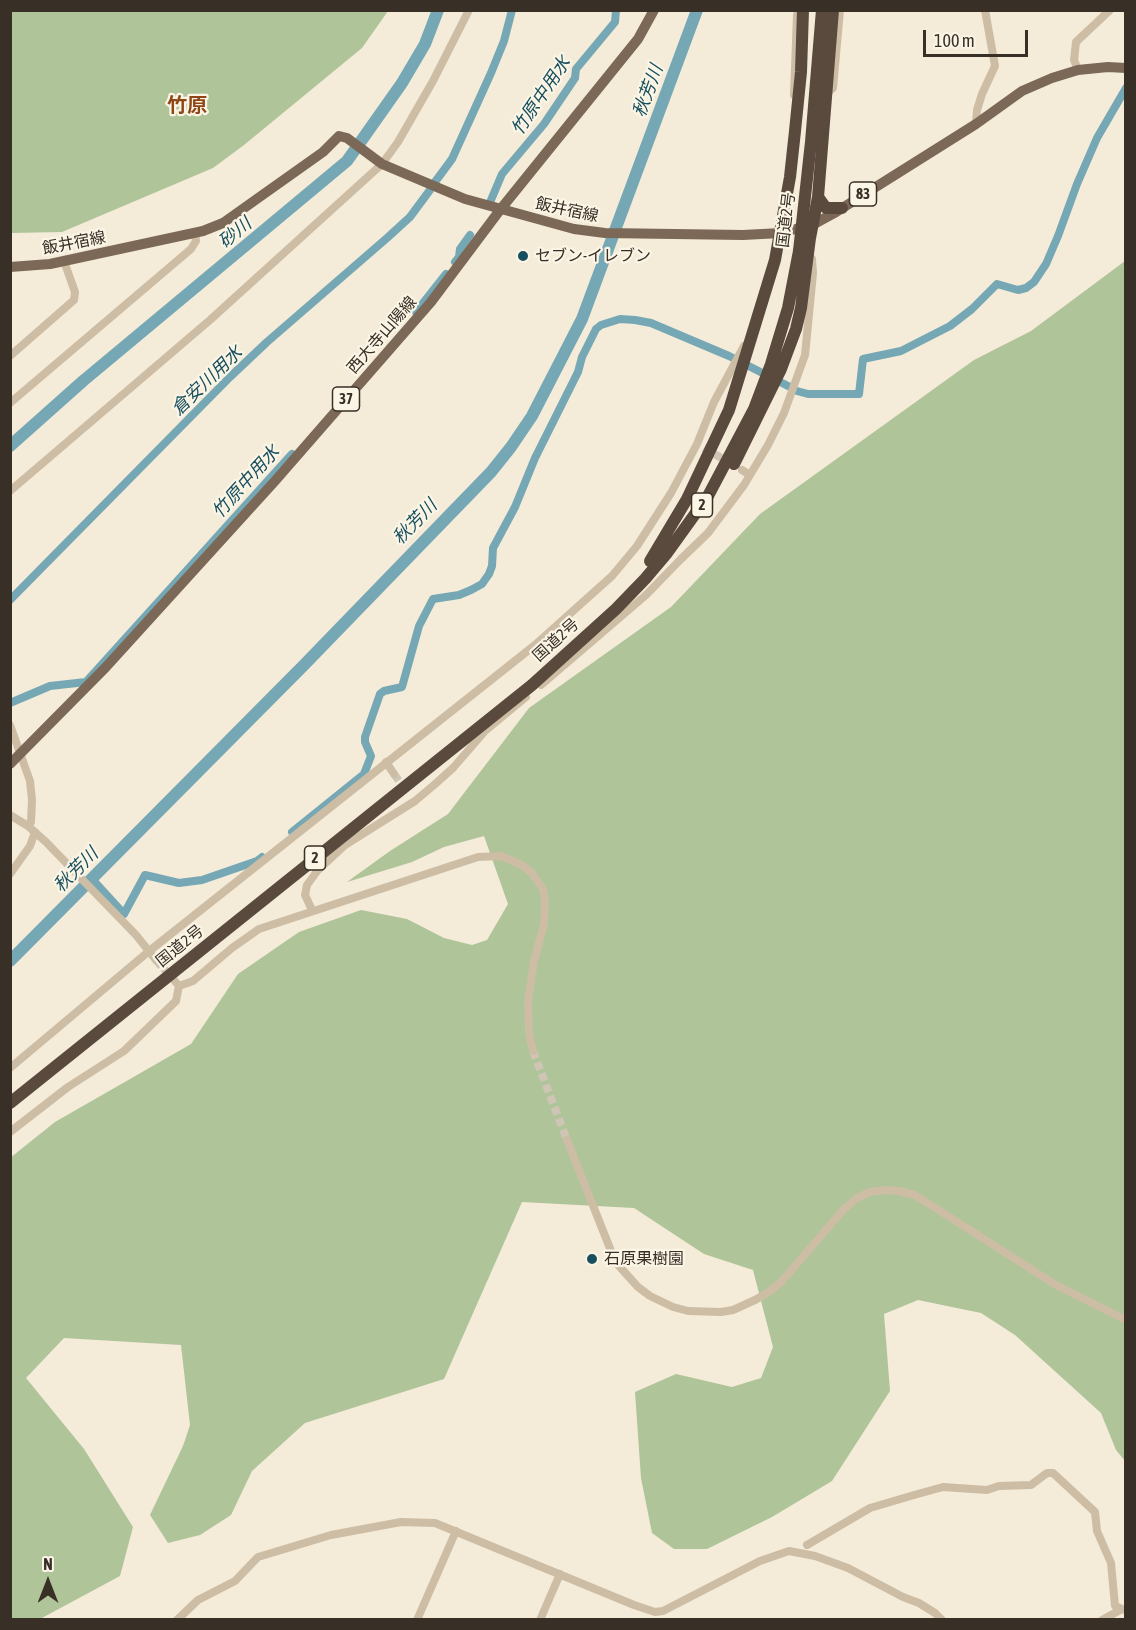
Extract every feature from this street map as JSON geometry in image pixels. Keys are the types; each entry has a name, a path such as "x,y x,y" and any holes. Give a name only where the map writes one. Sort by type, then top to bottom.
{"highway":[{"name":"国道2号","path":"10,1103 532,684 616,609 667,553 708,496 776,367 799,252 812,141 822,10"},
{"path":"616,609 658,551 717,440 736,374 763,300 781,233 795,131 801,72 801,14"},
{"path":"776,367 796,329 801,308 818,197 835,14"},
{"path":"818,197 826,208 842,208"}],"main road":[{"name":"西大寺山陽線","path":"10,764 106,668 275,481 431,302 500,210 638,39 654,10"},
{"name":"飯井宿線","path":"10,267 50,264 195,233 223,223 322,152 339,136 347,138 379,163 465,199 574,229 605,233 743,235 781,233 814,224 842,208 976,124 1022,91 1078,70 1125,68"}],"street":[{"path":"10,491 251,284 379,163 398,142 433,81 469,10"},
{"path":"976,124 979,102 995,66 985,10"},
{"path":"1078,70 1074,60 1076,42 1110,10"},
{"path":"795,131 823,133"},
{"path":"10,403 191,249 196,241 195,233"},
{"path":"312,910 306,895 307,885 318,870 345,845 415,801 453,768 485,731 646,595 708,533 750,475 768,445 798,376 805,355 813,273 810,238"},
{"path":"10,356 74,300 75,292 64,261"},
{"path":"10,1068 148,952 535,645 612,576 637,546 701,446 714,402 736,374"},
{"path":"742,470 750,475"},
{"path":"10,725 30,782 32,800 31,822 28,826"},
{"path":"386,762 394,774"},
{"path":"407,792 415,801"},
{"path":"10,815 28,826 72,868 136,935 156,960"},
{"path":"10,874 30,846 35,832"},
{"path":"10,1132 68,1087 124,1052 176,1002 176,982 193,981 259,929 478,857 501,856 522,865 538,881 545,901 544,924 534,961 528,1001 529,1033 533,1051"},
{"path":"567,1140 619,1266 633,1283 650,1296 674,1307 688,1311 721,1312 733,1310 755,1300 783,1280 844,1209 857,1198 870,1192 884,1190 915,1195 1056,1285 1125,1320"},
{"path":"807,1545 870,1508 914,1494 943,1487 987,1490 999,1486 1031,1485 1047,1473 1053,1473 1095,1512 1096,1531 1111,1563 1115,1606 1124,1610"},
{"path":"177,1620 198,1600 235,1581 258,1557 332,1535 401,1522 435,1523 655,1612 663,1611 760,1561 789,1551 815,1556 848,1568 919,1603 942,1620"},
{"path":"417,1620 456,1531"},
{"path":"540,1620 560,1574"},
{"path":"1102,1620 1124,1610"}],"green space":[{"path":"10,11 388,11 362,48 213,168 62,232 11,233"},
{"path":"1125,261 1125,1461 1116,1450 1101,1413 1015,1335 981,1313 918,1300 884,1314 890,1391 832,1481 772,1517 707,1549 674,1549 652,1533 641,1478 635,1392 676,1374 732,1387 761,1378 773,1347 753,1270 704,1254 634,1208 522,1202 444,1379 305,1423 252,1471 231,1515 200,1535 168,1543 150,1515 183,1446 190,1425 181,1345 64,1338 26,1378 84,1449 133,1527 120,1576 40,1619 11,1619 10,1158 55,1122 191,1044 238,974 299,932 361,910 407,919 444,938 472,945 487,940 508,904 484,836 444,847 412,862 347,882 448,814 529,708 671,607 760,514 974,360 1031,331"}],"waterway":[{"name":"砂川","path":"10,446 83,381 347,161 402,83 425,44 438,10"},
{"name":"倉安川用水","path":"435,182 452,159 491,73 504,41 512,10"},
{"name":"竹原中用水","path":"491,200 502,174 544,124 575,78 576,69 615,22 616,10"},
{"name":"秋芳川","path":"10,961 304,665 491,472 511,447 532,416 582,319 697,10"},
{"path":"797,391 808,394 859,394 863,359 901,351 950,326 972,309 997,284 1018,290 1034,282 1046,264 1097,138 1126,88"},
{"name":"倉安川用水","path":"10,600 230,377 410,217 430,190"},
{"name":"竹原中用水","path":"455,262 459,257 460,249 470,235"},
{"name":"竹原中用水","path":"416,312 446,274"},
{"path":"292,832 364,774 371,756 365,737 380,694 402,687 419,626 433,599 459,595 471,590 482,584 489,574 493,548 515,507 535,458 578,372 582,357 596,329 620,319 651,323 729,356 790,387"},
{"name":"竹原中用水","path":"10,703 50,686 86,682 292,454"},
{"path":"92,879 124,914 145,875 179,883 202,880 257,861 262,857"}],"tunnel":[{"path":"704,448 730,463"},
{"path":"394,774 407,792"},
{"path":"156,960 173,979"},
{"path":"533,1051 567,1140"}],"place":[{"name":"セブン-イレブン","path":"523,256"},
{"name":"石原果樹園","path":"592,1259"}],"district":[{"name":"竹原","path":"187,106"}]}
